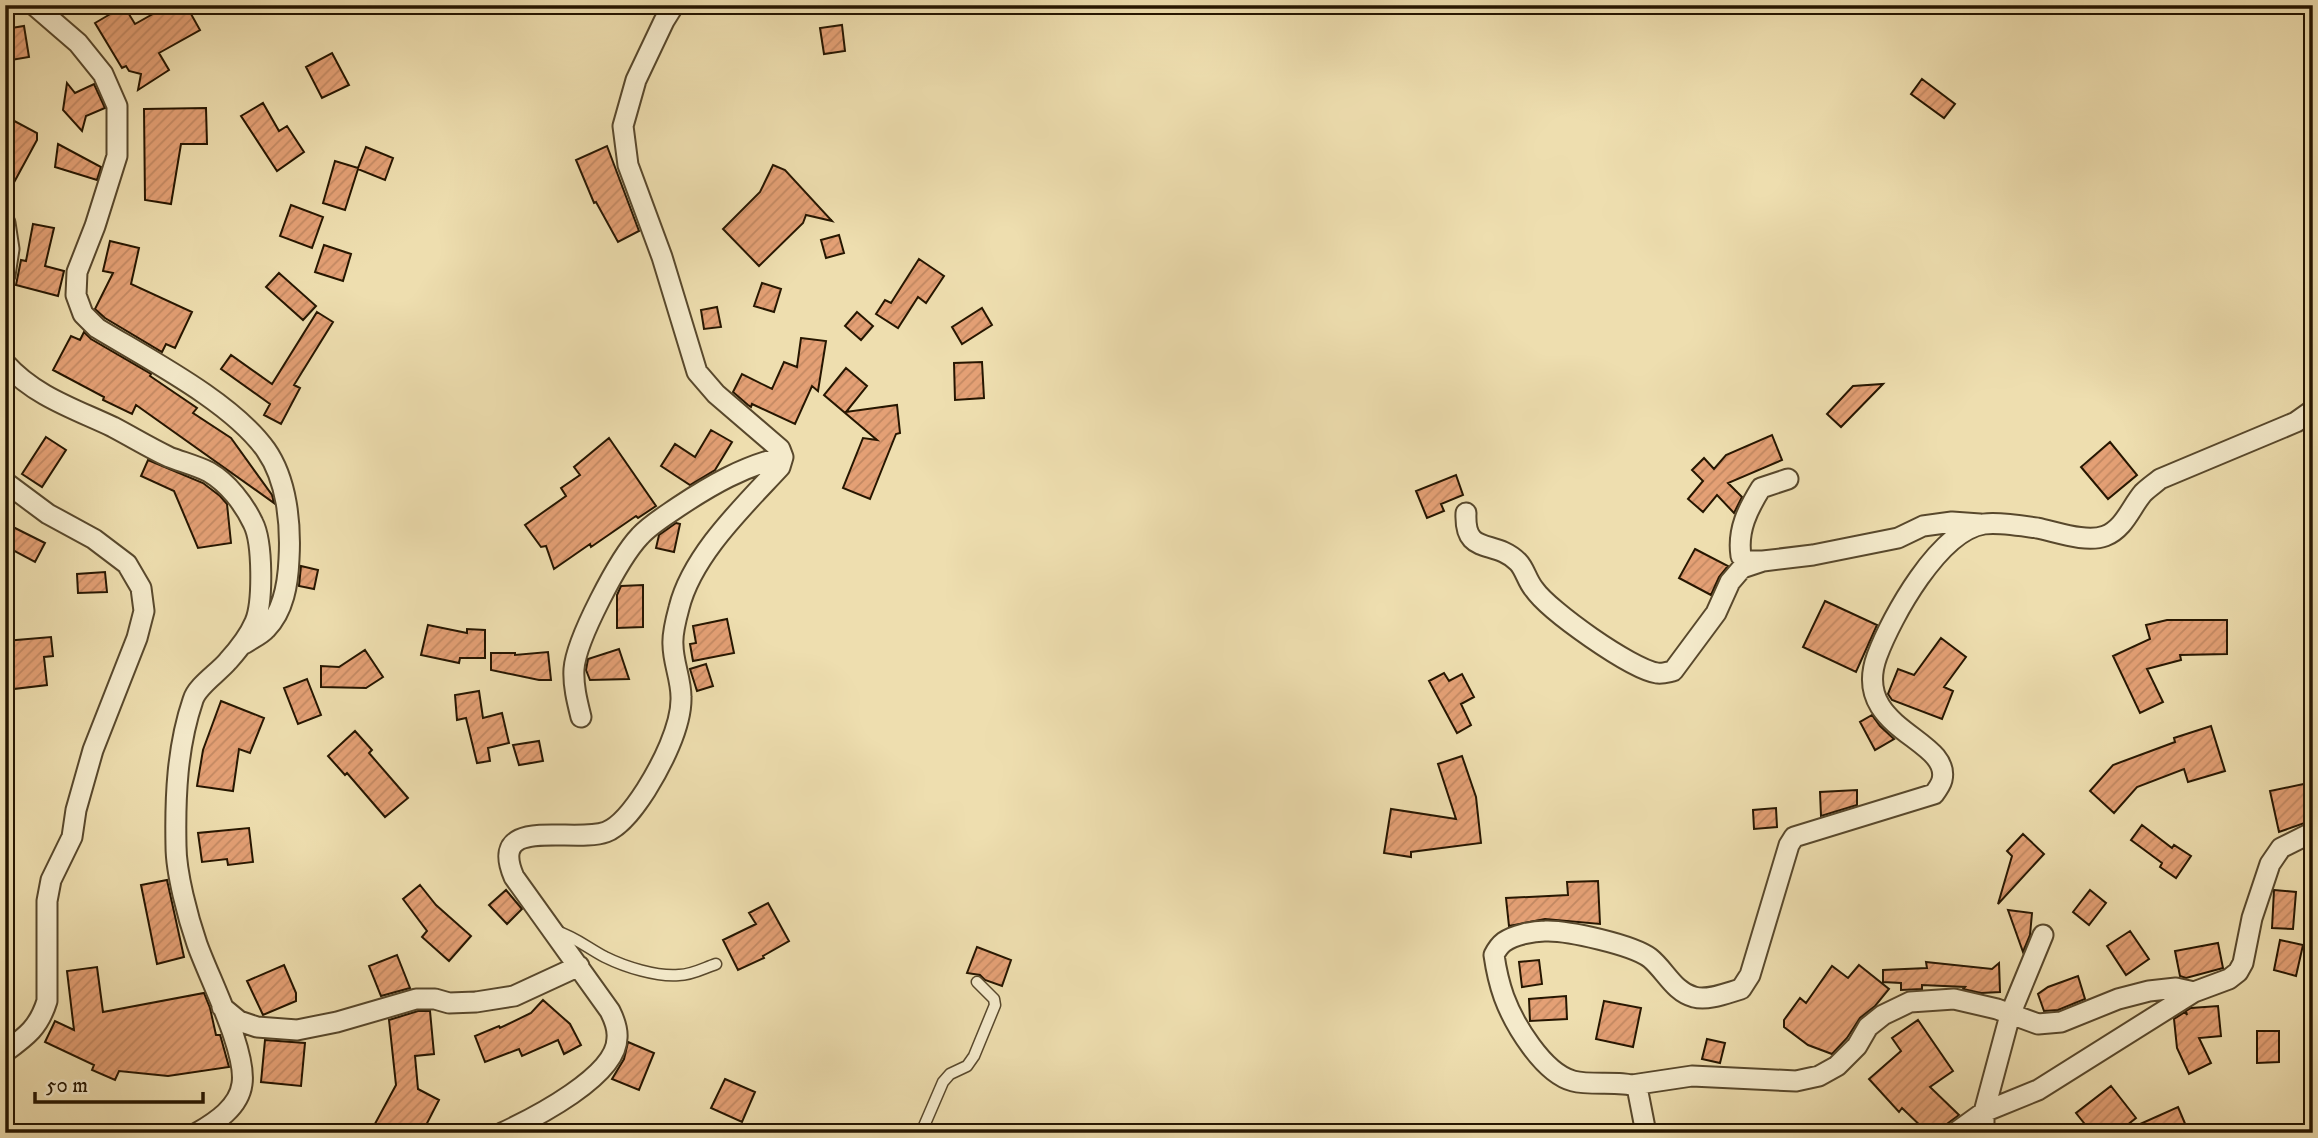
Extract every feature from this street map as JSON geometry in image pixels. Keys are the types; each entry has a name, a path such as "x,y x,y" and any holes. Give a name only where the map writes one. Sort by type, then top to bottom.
{"street":[{"path":"34,5 78,43 103,74 117,106 117,156 96,226 77,272 76,295 83,314 97,328 209,398 251,431 268,453 283,486 290,543 288,576 282,604 266,630 241,646"},
{"path":"502,1133 524,1123 592,1080 609,1063 618,1039 610,1011 514,877 508,863 508,850 515,841 525,836 578,837 608,832 633,811 653,779 673,735 682,698 672,644 679,606 696,567 726,526 780,467 783,457 780,449 716,394 697,372 662,257 628,165 623,126 636,80 674,5"},
{"path":"5,223 9,249 5,275"},
{"path":"5,363 16,376 50,399 210,473 236,496 255,526 261,567 255,622 241,646 194,696 182,744 175,798 176,853 187,905 197,943 241,1062 243,1083 238,1100 198,1133"},
{"path":"1788,479 1761,488 1749,508 1739,543 1741,556 1747,561 1813,555 1898,538 1923,526 1952,522 2031,527 2092,539 2115,530 2144,492 2160,480 2296,422 2313,410"},
{"path":"581,717 574,668 580,645 604,591 640,535 701,492 738,471 783,457"},
{"path":"5,482 48,514 94,538 127,564 141,588 144,611 137,638 93,750 76,810 72,837 51,880 47,901 45,1008 35,1028 5,1052"},
{"path":"1466,513 1468,535 1473,541 1506,552 1519,563 1534,590 1606,649 1644,669 1658,673 1673,671 1716,613 1730,582 1742,568 1763,561"},
{"path":"1984,524 1967,531 1948,544 1912,585 1881,644 1871,684 1885,715 1938,761 1942,767 1942,781 1934,794 1794,837 1789,845 1751,975 1741,989 1697,998 1683,993 1649,957 1624,946 1547,931 1526,934 1504,942 1494,955 1504,999 1517,1024 1542,1059 1559,1076 1574,1082 1605,1085 1692,1076 1796,1081 1819,1076 1837,1066 1857,1046 1868,1027 1883,1015 1910,1002 1954,999 1997,1009 2038,1024 2050,1024 2149,990 2176,988 2194,992"},
{"path":"1955,1133 1984,1112 2038,1090 2194,992 2229,979 2238,972 2243,963 2252,918 2270,864 2281,848 2313,832"},
{"path":"1984,1133 1984,1112 2010,1015 2042,935"},
{"path":"222,1007 239,1021 257,1027 298,1030 337,1022 416,999 435,999 449,1003 514,996 579,966"},
{"path":"1632,1084 1638,1091 1646,1133"}],"lane":[{"path":"553,929 568,934 612,960 650,971 678,976 716,964"},
{"path":"921,1133 943,1082 950,1074 970,1064 995,1005 994,999 977,982"}],"building":[{"path":"169,5 186,5 200,30 159,53 169,70 138,90 141,74 129,71 126,66 122,68 95,23 124,6 135,24"},
{"path":"842,25 845,51 824,54 820,28"},
{"path":"24,26 29,57 5,61 5,29"},
{"path":"332,53 349,85 322,98 306,67"},
{"path":"1922,79 1955,104 1944,118 1911,94"},
{"path":"67,83 75,93 94,84 105,108 86,116 82,131 63,110"},
{"path":"263,103 279,131 287,126 304,152 277,171 241,116"},
{"path":"206,108 207,144 181,144 171,204 145,200 144,109"},
{"path":"5,116 37,133 37,140 5,199"},
{"path":"58,144 101,167 97,180 55,167"},
{"path":"607,146 639,231 618,242 596,202 594,203 576,160"},
{"path":"366,147 393,158 385,180 358,169 345,210 323,203 335,161 358,168"},
{"path":"773,165 785,170 832,221 806,215 803,223 759,266 723,229 760,192"},
{"path":"291,205 323,217 312,248 280,236"},
{"path":"33,224 54,228 45,266 64,271 58,296 16,285 21,260 26,261"},
{"path":"839,235 844,253 826,258 821,240"},
{"path":"110,241 139,248 131,284 192,312 175,348 166,344 162,352 105,318 95,309 113,273 103,271"},
{"path":"324,245 351,254 343,281 315,272"},
{"path":"919,259 944,276 926,303 918,297 898,328 876,314 885,300 891,303"},
{"path":"279,273 316,306 303,320 266,287"},
{"path":"762,283 781,289 774,312 754,306"},
{"path":"717,307 721,327 704,329 701,310"},
{"path":"982,308 992,325 962,344 952,327"},
{"path":"317,312 333,322 294,385 300,388 281,424 264,415 270,404 221,369 231,355 272,384"},
{"path":"857,312 873,326 861,340 845,326"},
{"path":"84,332 91,339 151,374 150,376 197,408 193,413 231,438 272,495 274,503 136,405 132,414 53,370 71,336 80,340"},
{"path":"801,338 826,341 818,391 812,386 795,424 752,404 751,407 733,392 742,374 772,389 784,362 797,367"},
{"path":"982,362 984,398 955,400 954,363"},
{"path":"846,368 867,386 846,412 897,405 900,433 896,434 870,499 843,488 863,438 877,440 824,395"},
{"path":"1883,384 1841,427 1827,414 1853,386"},
{"path":"711,430 732,442 715,470 690,485 661,466 675,444 695,457"},
{"path":"1772,435 1782,460 1728,483 1742,497 1734,513 1717,495 1703,512 1688,499 1703,481 1692,470 1704,458 1714,469 1726,455"},
{"path":"46,437 66,450 42,487 22,474"},
{"path":"609,438 656,506 638,518 636,516 591,547 590,544 554,569 546,546 541,547 525,525 566,496 561,488 580,475 574,467"},
{"path":"2110,442 2137,475 2108,499 2081,467"},
{"path":"148,460 203,483 220,496 227,504 231,543 198,548 174,491 141,476"},
{"path":"1456,475 1463,495 1441,504 1444,511 1427,518 1416,491"},
{"path":"5,523 45,543 35,562 5,546"},
{"path":"676,523 680,524 674,552 656,548 659,535"},
{"path":"1695,549 1728,566 1719,577 1711,595 1679,578"},
{"path":"301,566 318,570 314,589 299,586"},
{"path":"105,572 107,592 78,593 77,574"},
{"path":"643,585 643,627 617,628 617,595 621,586"},
{"path":"1825,601 1877,625 1856,672 1803,647"},
{"path":"727,619 734,653 693,661 690,644 696,643 693,626"},
{"path":"2167,620 2227,620 2227,654 2180,655 2181,660 2147,669 2163,702 2140,713 2113,656 2150,639 2146,625"},
{"path":"428,625 467,633 467,629 485,630 485,658 460,658 459,663 421,655"},
{"path":"51,637 53,656 44,657 47,685 5,690 5,641"},
{"path":"1941,638 1966,657 1944,687 1953,691 1942,719 1892,700 1888,694 1898,669 1914,675"},
{"path":"619,649 629,679 590,680 586,670 588,659"},
{"path":"365,650 383,677 366,688 321,687 321,666 339,667"},
{"path":"548,652 551,680 491,670 491,653 515,655"},
{"path":"706,664 713,686 697,691 690,669"},
{"path":"1444,673 1449,681 1462,674 1474,697 1461,704 1471,725 1457,733 1429,681"},
{"path":"307,679 321,715 298,724 284,688"},
{"path":"479,691 483,718 502,713 509,743 488,748 490,761 477,763 466,718 457,720 455,695"},
{"path":"221,701 264,718 250,753 239,749 233,791 197,786 203,750"},
{"path":"1872,715 1894,739 1875,750 1860,722"},
{"path":"2211,726 2225,771 2188,782 2184,769 2137,787 2114,813 2090,791 2113,765 2175,742 2174,738"},
{"path":"355,731 372,750 369,753 408,798 385,817 347,773 345,775 328,756"},
{"path":"539,741 543,761 519,765 513,745"},
{"path":"1462,756 1476,797 1481,843 1411,852 1411,857 1384,853 1391,809 1456,819 1438,764"},
{"path":"2313,782 2313,820 2279,832 2270,791"},
{"path":"1857,790 1857,805 1821,816 1820,792"},
{"path":"1776,808 1777,827 1754,829 1753,810"},
{"path":"2142,825 2172,848 2174,845 2191,856 2176,878 2160,867 2162,863 2131,840"},
{"path":"249,828 253,862 228,865 227,859 202,862 198,833"},
{"path":"2023,834 2044,854 1998,904 2012,856 2007,851"},
{"path":"167,880 184,957 157,964 141,885"},
{"path":"1598,881 1600,924 1545,919 1509,926 1506,898 1568,895 1567,882"},
{"path":"420,885 436,905 471,936 449,961 422,937 427,931 403,899"},
{"path":"506,890 522,909 507,924 489,905"},
{"path":"2090,890 2106,903 2089,925 2073,912"},
{"path":"2274,890 2296,892 2293,929 2272,928"},
{"path":"768,903 789,941 763,956 764,958 738,970 723,940 756,924 749,913"},
{"path":"2008,910 2032,913 2030,935 2023,952"},
{"path":"2130,931 2149,959 2126,975 2107,946"},
{"path":"2280,940 2303,945 2296,976 2274,970"},
{"path":"2218,943 2223,968 2186,978 2180,976 2175,951"},
{"path":"977,947 1011,960 1002,986 985,980 980,975 967,973"},
{"path":"397,955 410,988 381,996 369,966"},
{"path":"1539,960 1542,984 1522,987 1519,962"},
{"path":"1926,962 1992,969 1999,963 2000,992 1981,993 1963,989 1965,987 1922,985 1922,989 1901,990 1901,983 1883,982 1883,970 1927,968"},
{"path":"284,965 296,993 296,1001 263,1015 247,981"},
{"path":"1859,965 1889,989 1875,1006 1860,1018 1832,1054 1808,1045 1784,1027 1784,1020 1800,998 1806,1003 1832,966 1848,978"},
{"path":"97,967 103,1012 204,993 229,1067 168,1076 119,1071 115,1080 92,1070 94,1065 45,1042 55,1021 74,1030 67,971"},
{"path":"2078,976 2085,999 2058,1010 2044,1011 2038,994 2048,987"},
{"path":"1566,996 1567,1019 1530,1021 1529,999"},
{"path":"543,1000 570,1024 581,1045 564,1054 558,1040 522,1056 519,1049 485,1062 475,1036 531,1013"},
{"path":"1604,1001 1641,1008 1633,1047 1596,1039"},
{"path":"2218,1006 2221,1036 2199,1038 2211,1063 2189,1074 2177,1048 2174,1019 2185,1012 2187,1015 2186,1011 2191,1008"},
{"path":"418,1011 430,1011 434,1054 415,1056 418,1089 439,1100 422,1133 370,1133 396,1085 389,1020"},
{"path":"1918,1020 1953,1071 1930,1087 1959,1115 1947,1124 1943,1133 1928,1133 1902,1108 1899,1112 1869,1079 1901,1051 1892,1038"},
{"path":"2257,1031 2279,1031 2279,1062 2257,1063"},
{"path":"1707,1039 1725,1043 1720,1063 1702,1059"},
{"path":"265,1040 305,1043 301,1086 261,1082"},
{"path":"628,1042 654,1053 639,1090 612,1079 624,1059"},
{"path":"725,1079 755,1092 742,1122 711,1108"},
{"path":"2111,1086 2136,1118 2117,1133 2092,1133 2076,1113"},
{"path":"2178,1107 2189,1133 2120,1133"}]}
